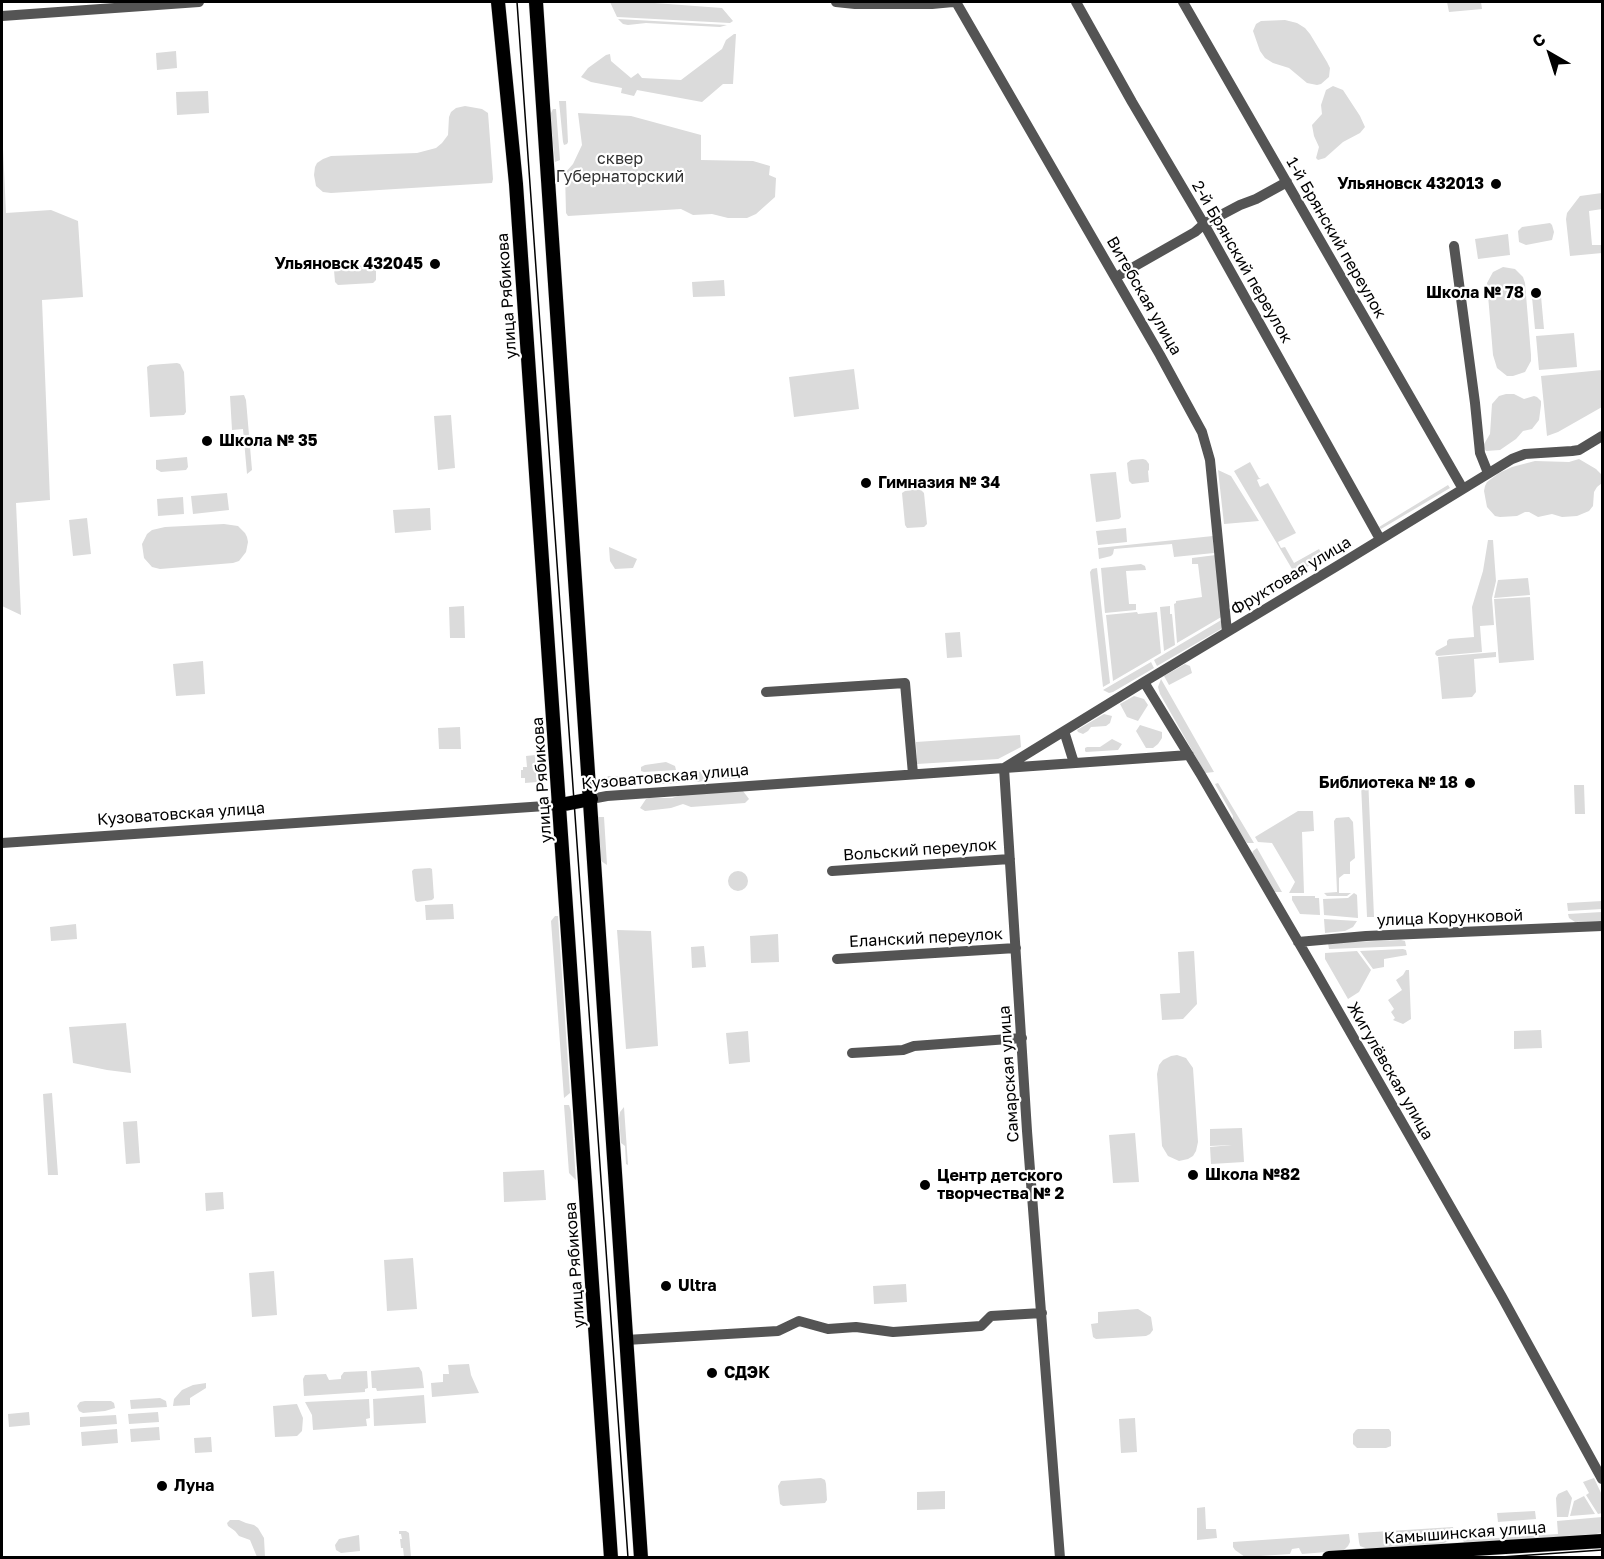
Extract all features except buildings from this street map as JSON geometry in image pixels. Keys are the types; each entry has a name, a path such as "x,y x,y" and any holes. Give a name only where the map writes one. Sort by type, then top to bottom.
{"main road":[{"name":"улица Рябикова","path":"498,2 516,184 611,1557"},
{"path":"536,2 641,1557"},
{"name":"Кузоватовская улица","path":"560,805 591,799"},
{"name":"Камышинская улица","path":"1329,1557 1602,1541"}],"street":[{"path":"2,16 199,2"},
{"path":"836,2 932,4 955,2"},
{"name":"Витебская улица","path":"955,2 1116,277 1206,442 1210,460 1227,632"},
{"name":"2-й Брянский переулок","path":"1076,2 1204,224 1380,539"},
{"name":"1-й Брянский переулок","path":"1183,2 1463,489"},
{"path":"1116,277 1195,232 1204,224 1240,205 1256,200 1287,182"},
{"path":"1454,246 1480,453 1488,473"},
{"name":"Фруктовая улица","path":"1004,768 1518,456 1579,450 1602,436"},
{"name":"Жигулёвская улица","path":"1144,682 1298,942 1497,1289 1602,1479"},
{"path":"766,693 905,683 913,774"},
{"path":"1064,731 1074,763"},
{"name":"Кузоватовская улица","path":"591,799 607,796 1189,755"},
{"name":"Самарская улица","path":"1004,768 1060,1557"},
{"name":"Кузоватовская улица","path":"2,843 560,805"},
{"name":"Вольский переулок","path":"832,871 1010,859"},
{"name":"улица Корунковой","path":"1298,942 1366,936 1602,926"},
{"name":"Еланский переулок","path":"837,959 1016,948"},
{"path":"852,1053 1022,1038"},
{"path":"626,1340 778,1331 799,1321 828,1329 856,1327 893,1332 981,1326 991,1316 1042,1313"}],"green space":[{"path":"610,2 722,8 733,21 730,23 617,17"},
{"path":"1447,2 1481,2 1482,9 1449,12"},
{"path":"618,19 727,25 720,27 646,23 628,25"},
{"path":"1285,20 1305,28 1327,62 1330,68 1329,77 1321,84 1307,83 1289,68 1265,58 1260,51 1253,31 1256,24 1261,21"},
{"path":"736,34 733,84 723,84 702,102 637,90 634,96 621,93 622,88 591,82 581,77 588,68 610,54 611,61 631,78 638,73 642,78 681,80 722,49 726,40"},
{"path":"176,51 177,68 157,70 156,53"},
{"path":"1333,86 1343,90 1365,127 1325,158 1318,160 1316,158 1319,147 1312,125 1322,114 1321,105 1326,90"},
{"path":"208,91 209,113 177,115 176,92"},
{"path":"559,101 566,101 568,142 564,145 563,142"},
{"path":"465,106 482,109 488,113 492,183 331,193 323,192 316,186 314,175 317,163 331,156 417,153 436,148 448,135 451,112"},
{"path":"553,109 556,109 560,160 555,162 550,115"},
{"name":"сквер Губернаторский","path":"578,113 631,116 701,135 701,160 753,161 770,166 769,175 776,178 775,197 756,214 747,218 728,218 712,214 693,215 681,209 568,216 565,173 573,164 582,145"},
{"path":"2,127 6,213 51,210 78,221 83,297 42,300 50,500 16,503 21,615 2,606"},
{"path":"1602,193 1602,209 1589,211 1592,245 1602,245 1602,253 1570,256 1567,213 1580,196"},
{"path":"1550,223 1554,232 1552,240 1526,245 1519,242 1518,231 1522,227"},
{"path":"1508,234 1510,255 1478,259 1475,239"},
{"path":"372,265 376,268 376,280 373,283 338,285 335,282 334,270 337,267"},
{"path":"1503,267 1515,269 1523,277 1525,283 1531,361 1525,372 1513,376 1507,376 1497,368 1493,355 1487,283 1493,272"},
{"path":"724,280 725,296 693,297 692,282"},
{"path":"1541,296 1544,329 1535,329 1532,297"},
{"path":"1574,333 1577,367 1539,370 1536,336"},
{"path":"177,363 184,372 186,412 184,415 150,417 147,367"},
{"path":"854,369 859,409 794,417 789,377"},
{"path":"1602,370 1602,407 1547,436 1541,376"},
{"path":"1514,394 1524,399 1537,397 1541,401 1539,420 1532,429 1523,431 1500,450 1486,451 1483,447 1490,434 1492,404 1499,396"},
{"path":"244,395 252,470 247,474 243,429 232,430 230,396"},
{"path":"451,415 455,468 438,470 434,416"},
{"path":"187,457 186,470 161,472 156,469 156,460"},
{"path":"1143,459 1149,464 1149,482 1132,484 1129,481 1127,463 1131,460"},
{"path":"1579,459 1602,475 1602,483 1594,492 1593,506 1589,511 1577,516 1562,517 1552,514 1538,517 1525,512 1517,516 1500,517 1495,516 1487,507 1485,486 1499,473 1535,461 1569,462"},
{"path":"1250,462 1261,478 1257,480 1260,487 1268,483 1296,533 1278,542 1281,548 1285,547 1294,563 1319,549 1324,557 1295,574 1234,471"},
{"path":"1218,470 1231,476 1259,521 1224,524"},
{"path":"1116,472 1121,517 1096,522 1090,474"},
{"path":"1448,485 1450,488 1381,529 1379,527"},
{"path":"920,489 924,493 927,524 924,527 907,528 902,493"},
{"path":"227,493 229,510 193,514 191,496"},
{"path":"183,497 184,514 158,516 157,499"},
{"path":"430,508 431,530 395,533 393,510"},
{"path":"87,518 91,554 73,556 69,520"},
{"path":"224,524 238,526 247,537 246,552 239,561 160,569 152,567 144,558 142,544 152,530 165,527"},
{"path":"1126,528 1127,542 1098,545 1096,531"},
{"path":"1213,536 1214,553 1174,557 1172,544 1114,549 1111,556 1099,559 1098,548"},
{"path":"1488,540 1493,540 1496,581 1492,598 1494,625 1480,626 1482,652 1437,656 1436,651 1447,645 1449,639 1474,637 1472,607 1483,571"},
{"path":"609,547 637,559 633,568 615,569 610,561"},
{"path":"1216,555 1223,616 1177,643 1174,604 1176,601 1202,597 1198,564 1192,564 1192,558"},
{"path":"1141,564 1146,570 1126,571 1129,604 1136,604 1136,610 1105,613 1101,568"},
{"path":"1097,568 1110,683 1103,687 1090,572"},
{"path":"1528,578 1530,595 1494,598 1498,580"},
{"path":"1530,597 1534,660 1499,663 1494,599"},
{"path":"464,606 465,638 450,638 449,607"},
{"path":"1170,606 1175,645 1164,651 1160,607"},
{"path":"1137,612 1138,614 1157,612 1161,653 1113,681 1106,615"},
{"path":"1223,619 1221,629 1157,666 1154,660"},
{"path":"960,632 962,657 947,658 945,633"},
{"path":"1496,652 1496,657 1474,659 1476,692 1472,697 1442,699 1438,657"},
{"path":"203,661 205,694 176,696 173,664"},
{"path":"1151,662 1154,668 1113,692 1103,690"},
{"path":"1185,664 1190,666 1192,673 1169,685 1164,676"},
{"path":"1161,679 1214,772 1205,773 1160,694 1158,687"},
{"path":"1134,696 1144,699 1148,705 1138,721 1127,717 1120,704"},
{"path":"1104,714 1112,716 1110,723 1106,726 1091,727 1083,734 1078,732 1077,730"},
{"path":"1140,725 1162,732 1162,738 1153,748 1146,748 1136,731"},
{"path":"460,727 461,749 439,749 438,728"},
{"path":"1020,735 1021,747 998,759 917,764 916,742"},
{"path":"1112,739 1122,744 1118,750 1085,751 1087,747 1100,747"},
{"path":"535,755 537,782 525,783 525,778 521,778 521,770 527,767 526,756"},
{"path":"666,762 675,766 676,770 641,771 641,767 645,765"},
{"path":"694,772 743,774 735,779 712,779 698,782 691,778"},
{"path":"681,774 685,777 684,781 669,784 645,784 641,781 645,777"},
{"path":"608,776 623,776 630,778 631,781 626,786 611,787 607,784"},
{"path":"1363,777 1368,777 1374,917 1367,917 1361,784"},
{"path":"1218,783 1254,843 1247,843 1232,823 1233,816 1215,784"},
{"path":"1574,785 1584,785 1585,814 1575,814"},
{"path":"743,791 749,799 745,803 691,807 683,804 645,811 640,808 649,798 672,798 690,792"},
{"path":"1298,811 1313,811 1314,831 1302,832 1304,893 1289,893 1295,882 1272,843 1258,842 1255,837"},
{"path":"598,817 604,817 607,865 601,861"},
{"path":"1349,817 1353,822 1355,858 1350,862 1350,874 1344,874 1339,878 1339,893 1351,893 1347,896 1327,896 1324,893 1337,892 1334,821 1336,818"},
{"path":"1257,848 1282,892 1274,892 1252,854"},
{"path":"432,869 434,898 417,902 412,871"},
{"path":"734,871 742,871 748,877 748,885 742,891 734,891 728,885 728,877"},
{"path":"1354,893 1357,895 1358,918 1324,915 1323,899 1348,898"},
{"path":"1292,896 1319,898 1320,915 1300,914"},
{"path":"1602,901 1602,909 1568,911 1567,903"},
{"path":"453,904 454,919 426,920 425,905"},
{"path":"1602,912 1602,921 1575,922 1569,918 1568,914"},
{"path":"558,916 570,1093 564,1098 551,921"},
{"path":"1324,919 1357,921 1353,927 1345,931 1325,933"},
{"path":"76,924 77,939 51,941 50,927"},
{"path":"617,930 651,931 658,1046 626,1049"},
{"path":"778,934 779,962 751,963 750,936"},
{"path":"1405,941 1406,946 1329,949 1328,943"},
{"path":"704,946 706,967 692,968 691,947"},
{"path":"1406,950 1407,955 1384,959 1384,967 1373,969 1360,951"},
{"path":"1194,951 1197,1004 1183,1019 1162,1020 1160,994 1180,993 1178,952"},
{"path":"1357,951 1371,970 1359,992 1348,999 1325,959 1325,953"},
{"path":"1406,970 1409,970 1411,1019 1403,1024 1393,1020 1395,1018 1391,1012 1394,1009 1388,1000 1402,990 1396,980"},
{"path":"126,1023 131,1073 73,1063 69,1027"},
{"path":"1541,1030 1542,1048 1514,1049 1514,1031"},
{"path":"748,1031 750,1062 729,1064 726,1033"},
{"path":"1177,1055 1186,1058 1193,1068 1198,1142 1193,1156 1179,1161 1168,1156 1162,1146 1157,1074 1163,1060"},
{"path":"52,1093 58,1175 48,1175 43,1094"},
{"path":"564,1105 569,1105 571,1111 576,1180 569,1173"},
{"path":"624,1107 628,1165 626,1164 625,1146 621,1143 619,1118"},
{"path":"137,1121 140,1163 126,1164 123,1122"},
{"path":"1242,1128 1244,1162 1211,1164 1210,1147 1232,1145 1210,1146 1210,1129"},
{"path":"1135,1133 1139,1182 1113,1183 1109,1135"},
{"path":"544,1170 546,1200 504,1202 503,1172"},
{"path":"223,1192 224,1209 206,1211 205,1193"},
{"path":"413,1258 417,1309 387,1311 384,1260"},
{"path":"274,1271 277,1315 252,1317 249,1273"},
{"path":"906,1284 907,1302 874,1304 873,1286"},
{"path":"1138,1309 1151,1317 1153,1330 1150,1334 1096,1339 1093,1337 1091,1324 1098,1323 1098,1312"},
{"path":"469,1364 479,1393 432,1397 431,1383 443,1382 443,1374 449,1374 448,1365"},
{"path":"419,1367 424,1388 377,1391 376,1388 372,1388 371,1371"},
{"path":"367,1371 368,1388 365,1392 304,1396 303,1379 305,1375 326,1374 329,1380 341,1379 344,1372"},
{"path":"206,1383 206,1388 190,1398 190,1405 173,1406 174,1399 182,1390"},
{"path":"424,1395 426,1423 374,1426 373,1399"},
{"path":"160,1398 166,1401 167,1407 131,1409 130,1400"},
{"path":"369,1399 370,1418 366,1419 367,1426 313,1430 312,1415 305,1402"},
{"path":"111,1401 115,1408 83,1413 77,1406 80,1402"},
{"path":"297,1404 303,1418 302,1431 297,1436 275,1437 273,1406"},
{"path":"29,1412 30,1425 9,1427 8,1414"},
{"path":"158,1412 159,1422 129,1424 128,1414"},
{"path":"116,1415 117,1424 80,1427 80,1417"},
{"path":"1135,1418 1137,1452 1121,1453 1119,1419"},
{"path":"159,1427 160,1440 131,1442 130,1429"},
{"path":"117,1429 118,1443 82,1446 81,1432"},
{"path":"1358,1429 1389,1429 1391,1446 1357,1448 1353,1444 1353,1434"},
{"path":"211,1437 212,1452 195,1453 194,1438"},
{"path":"821,1478 826,1484 827,1500 825,1503 783,1506 780,1504 778,1486 781,1481"},
{"path":"1594,1478 1602,1495 1602,1513 1598,1514 1586,1495 1589,1493 1583,1482"},
{"path":"1567,1490 1572,1498 1568,1517 1557,1517 1556,1498 1558,1494"},
{"path":"945,1491 945,1509 917,1510 917,1492"},
{"path":"1584,1496 1595,1514 1570,1516 1574,1501"},
{"path":"1205,1507 1206,1529 1216,1529 1217,1538 1197,1540 1197,1508"},
{"path":"1535,1511 1536,1519 1498,1522 1497,1513"},
{"path":"1602,1517 1602,1532 1596,1534 1467,1543 1460,1536 1464,1533 1479,1532 1482,1539 1558,1534 1557,1521"},
{"path":"230,1520 239,1520 258,1528 264,1538 265,1557 257,1557 250,1540 239,1536 228,1526 227,1523"},
{"path":"1453,1527 1452,1539 1442,1544 1368,1549 1360,1546 1358,1533"},
{"path":"399,1531 409,1533 411,1557 404,1557"},
{"path":"1349,1534 1348,1546 1339,1551 1302,1554 1299,1548 1292,1549 1290,1554 1245,1557 1233,1547 1233,1542"},
{"path":"359,1535 360,1551 341,1553 336,1550 335,1545 339,1539"}],"tram line":[{"path":"517,2 628,1558"},
{"path":"1487,1558 1602,1550"}],"place":[{"name":"Ульяновск 432013","path":"1496,184"},
{"name":"Ульяновск 432045","path":"435,264"},
{"name":"Школа № 78","path":"1536,293"},
{"name":"Школа № 35","path":"207,441"},
{"name":"Гимназия № 34","path":"866,483"},
{"name":"Библиотека № 18","path":"1470,783"},
{"name":"Школа №82","path":"1193,1175"},
{"name":"Центр детского творчества № 2","path":"925,1185"},
{"name":"Ultra","path":"666,1286"},
{"name":"СДЭК","path":"712,1373"},
{"name":"Луна","path":"162,1486"}]}
